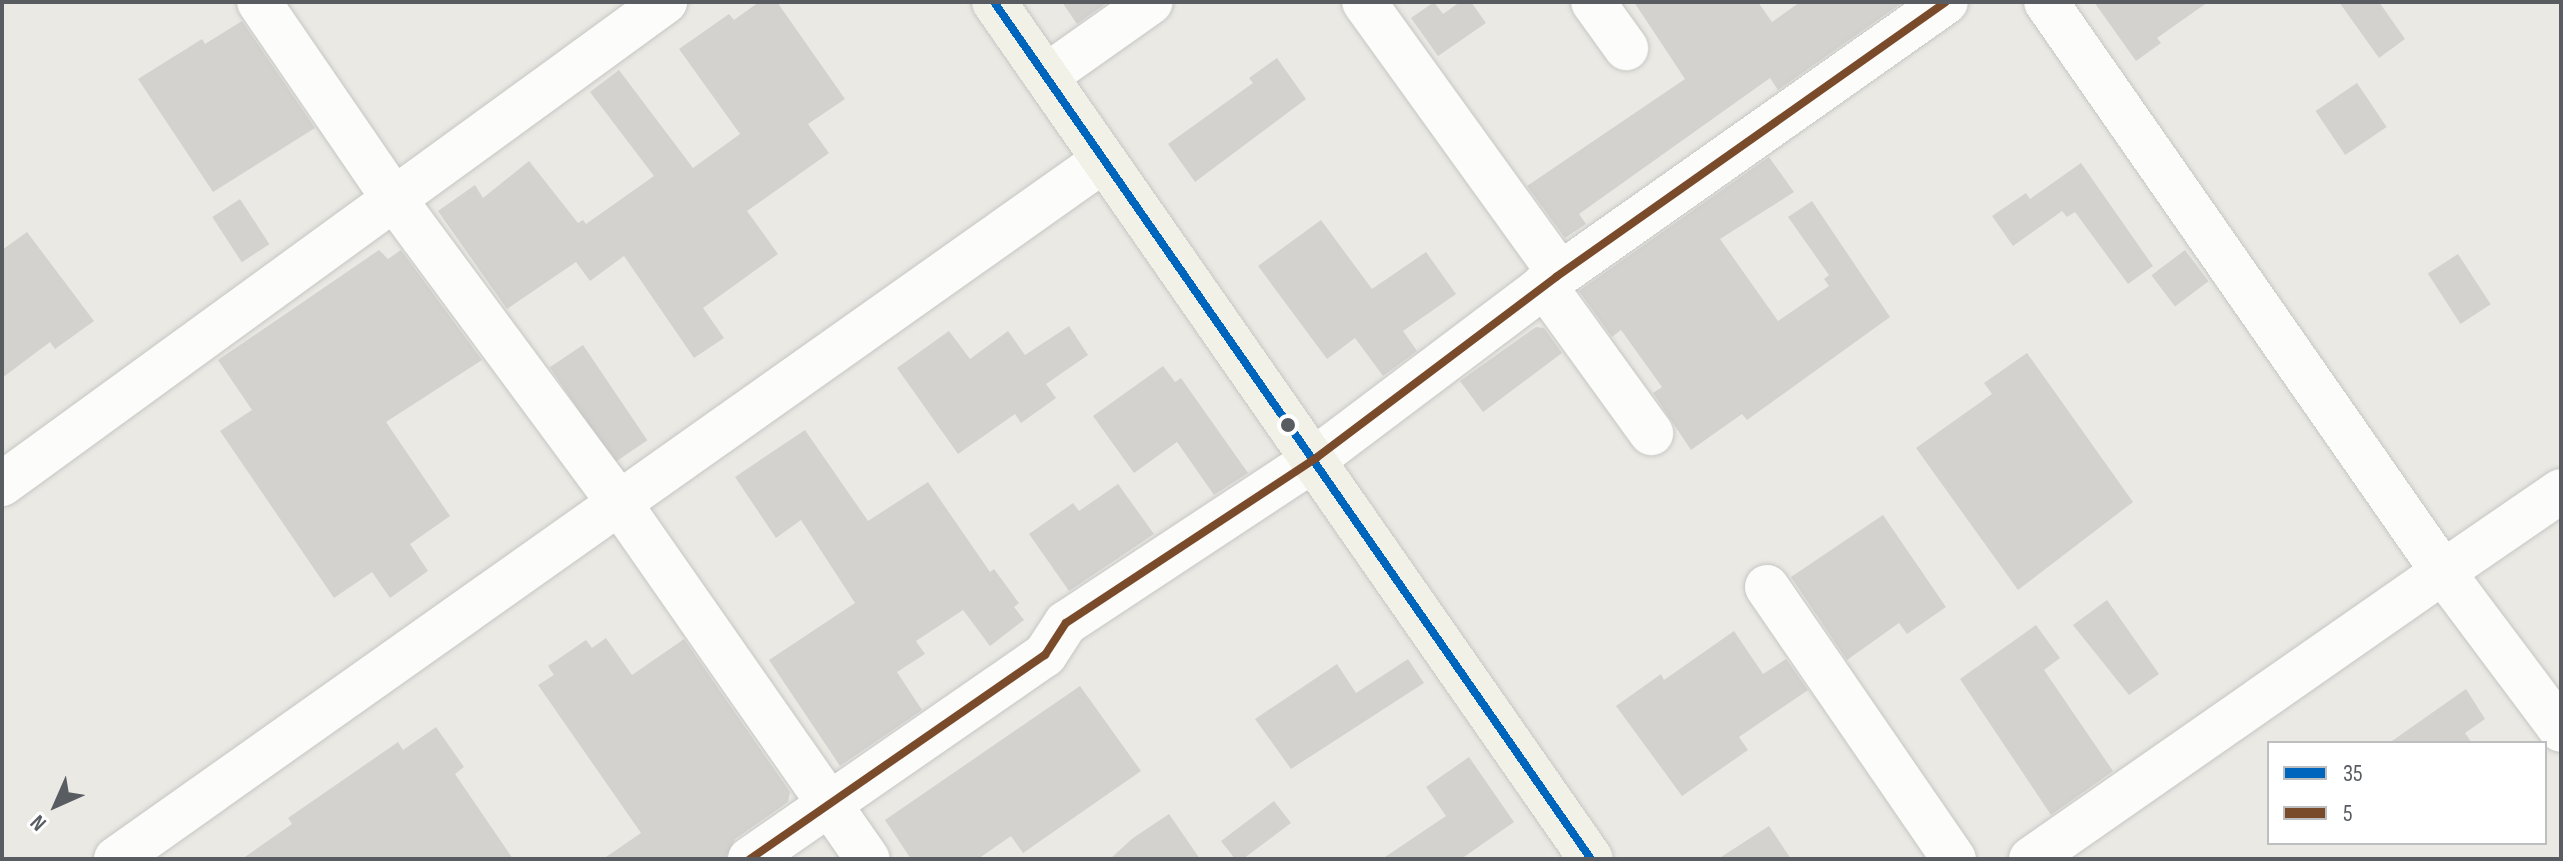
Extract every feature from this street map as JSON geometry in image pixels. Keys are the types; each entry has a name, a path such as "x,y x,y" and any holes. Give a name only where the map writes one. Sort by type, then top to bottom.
{"main road":[{"path":"994,2 1316,458 1591,859"}],"street":[{"path":"259,2 392,196 620,504 868,859"},
{"path":"2,484 392,196 665,2"},
{"path":"1046,76 1151,2"},
{"path":"1593,2 1626,48"},
{"path":"750,859 1045,655 1066,623 1316,458 1552,280 1946,2"},
{"path":"2046,2 2443,572 2561,730"},
{"path":"1375,6 1651,433"},
{"path":"116,859 1104,160"},
{"path":"2031,859 2561,491"},
{"path":"1767,587 1954,859"}],"building":[{"path":"759,2 777,2 845,99 808,124 829,153 747,211 778,254 703,308 724,338 694,358 624,256 590,281 576,262 507,309 438,211 475,185 483,198 529,161 578,223 583,220 586,224 654,176 590,92 619,70 693,168 740,134 679,49 729,14 734,20"},
{"path":"1062,2 1108,2 1077,24"},
{"path":"1434,2 1443,14 1460,2 1471,2 1486,23 1438,56 1411,18"},
{"path":"1634,2 1758,2 1772,22 1800,2 1903,2 1778,90 1770,78 1579,214 1586,224 1565,238 1527,186 1685,79"},
{"path":"2094,2 2208,2 2157,38 2161,43 2136,61"},
{"path":"2339,2 2379,2 2405,39 2379,58"},
{"path":"242,21 315,128 213,192 138,79 202,39 205,44"},
{"path":"1277,58 1306,99 1195,182 1168,144 1253,83 1249,78"},
{"path":"2357,83 2387,127 2345,155 2316,111"},
{"path":"1769,157 1794,192 1720,239 1778,321 1829,286 1824,279 1829,275 1788,217 1812,201 1890,317 1747,420 1742,414 1691,450 1653,393 1662,387 1621,330 1612,337 1579,291"},
{"path":"2081,163 2153,266 2128,284 2075,212 2067,217 2062,211 2013,246 1992,216 2026,193 2030,199"},
{"path":"240,199 269,244 242,262 212,217"},
{"path":"1321,220 1372,289 1426,252 1456,294 1403,331 1417,351 1383,376 1355,338 1327,359 1258,266"},
{"path":"27,232 94,321 55,349 50,342 2,378 2,250"},
{"path":"379,250 388,259 401,250 482,360 386,422 450,516 410,544 428,571 390,598 372,572 334,598 220,431 252,410 218,360"},
{"path":"2185,250 2208,281 2175,306 2151,275"},
{"path":"2458,254 2491,304 2460,324 2428,274"},
{"path":"1069,326 1088,355 1046,384 1056,398 1021,423 1015,414 958,454 897,368 949,331 970,359 1008,331 1025,355"},
{"path":"1536,327 1544,328 1562,353 1483,412 1460,381"},
{"path":"583,345 647,440 614,463 550,367"},
{"path":"2027,353 2133,502 2018,590 1916,448 1992,394 1984,383"},
{"path":"1163,366 1175,382 1181,378 1248,473 1214,495 1177,442 1134,473 1093,416"},
{"path":"805,430 868,521 928,482 990,572 994,569 1019,603 1014,607 1024,620 990,646 963,610 916,641 925,654 897,672 922,710 840,766 769,660 855,603 801,520 776,538 735,477"},
{"path":"1118,484 1154,534 1069,591 1029,534 1073,503 1079,511"},
{"path":"1883,515 1946,607 1907,634 1899,623 1847,660 1791,577"},
{"path":"2107,600 2159,674 2129,695 2073,625"},
{"path":"2036,625 2060,658 2044,670 2113,771 2051,815 1960,679"},
{"path":"1734,631 1763,674 1786,659 1808,690 1739,737 1748,750 1682,796 1616,706 1661,674 1664,680"},
{"path":"606,638 632,675 684,639 790,792 788,802 735,839 725,859 603,859 641,833 538,685 554,675 548,666 586,640 592,648"},
{"path":"1408,659 1424,683 1291,769 1255,719 1337,664 1356,693"},
{"path":"1080,686 1141,771 1023,853 1011,836 978,859 911,859 885,820"},
{"path":"2466,689 2485,719 2465,733 2471,741 2392,741"},
{"path":"436,727 464,767 455,774 513,859 242,859 292,824 288,818 398,742 403,750"},
{"path":"1469,757 1514,822 1461,859 1382,859 1446,816 1426,787"},
{"path":"1274,801 1291,823 1243,859 1235,859 1221,841"},
{"path":"1169,814 1200,859 1110,859 1133,838"},
{"path":"1769,826 1791,859 1718,859"}],"transit line":[{"name":"35","path":"994,2 1591,859"},
{"name":"5","path":"750,859 1045,655 1066,623 1316,458 1556,277 1946,2"}]}
